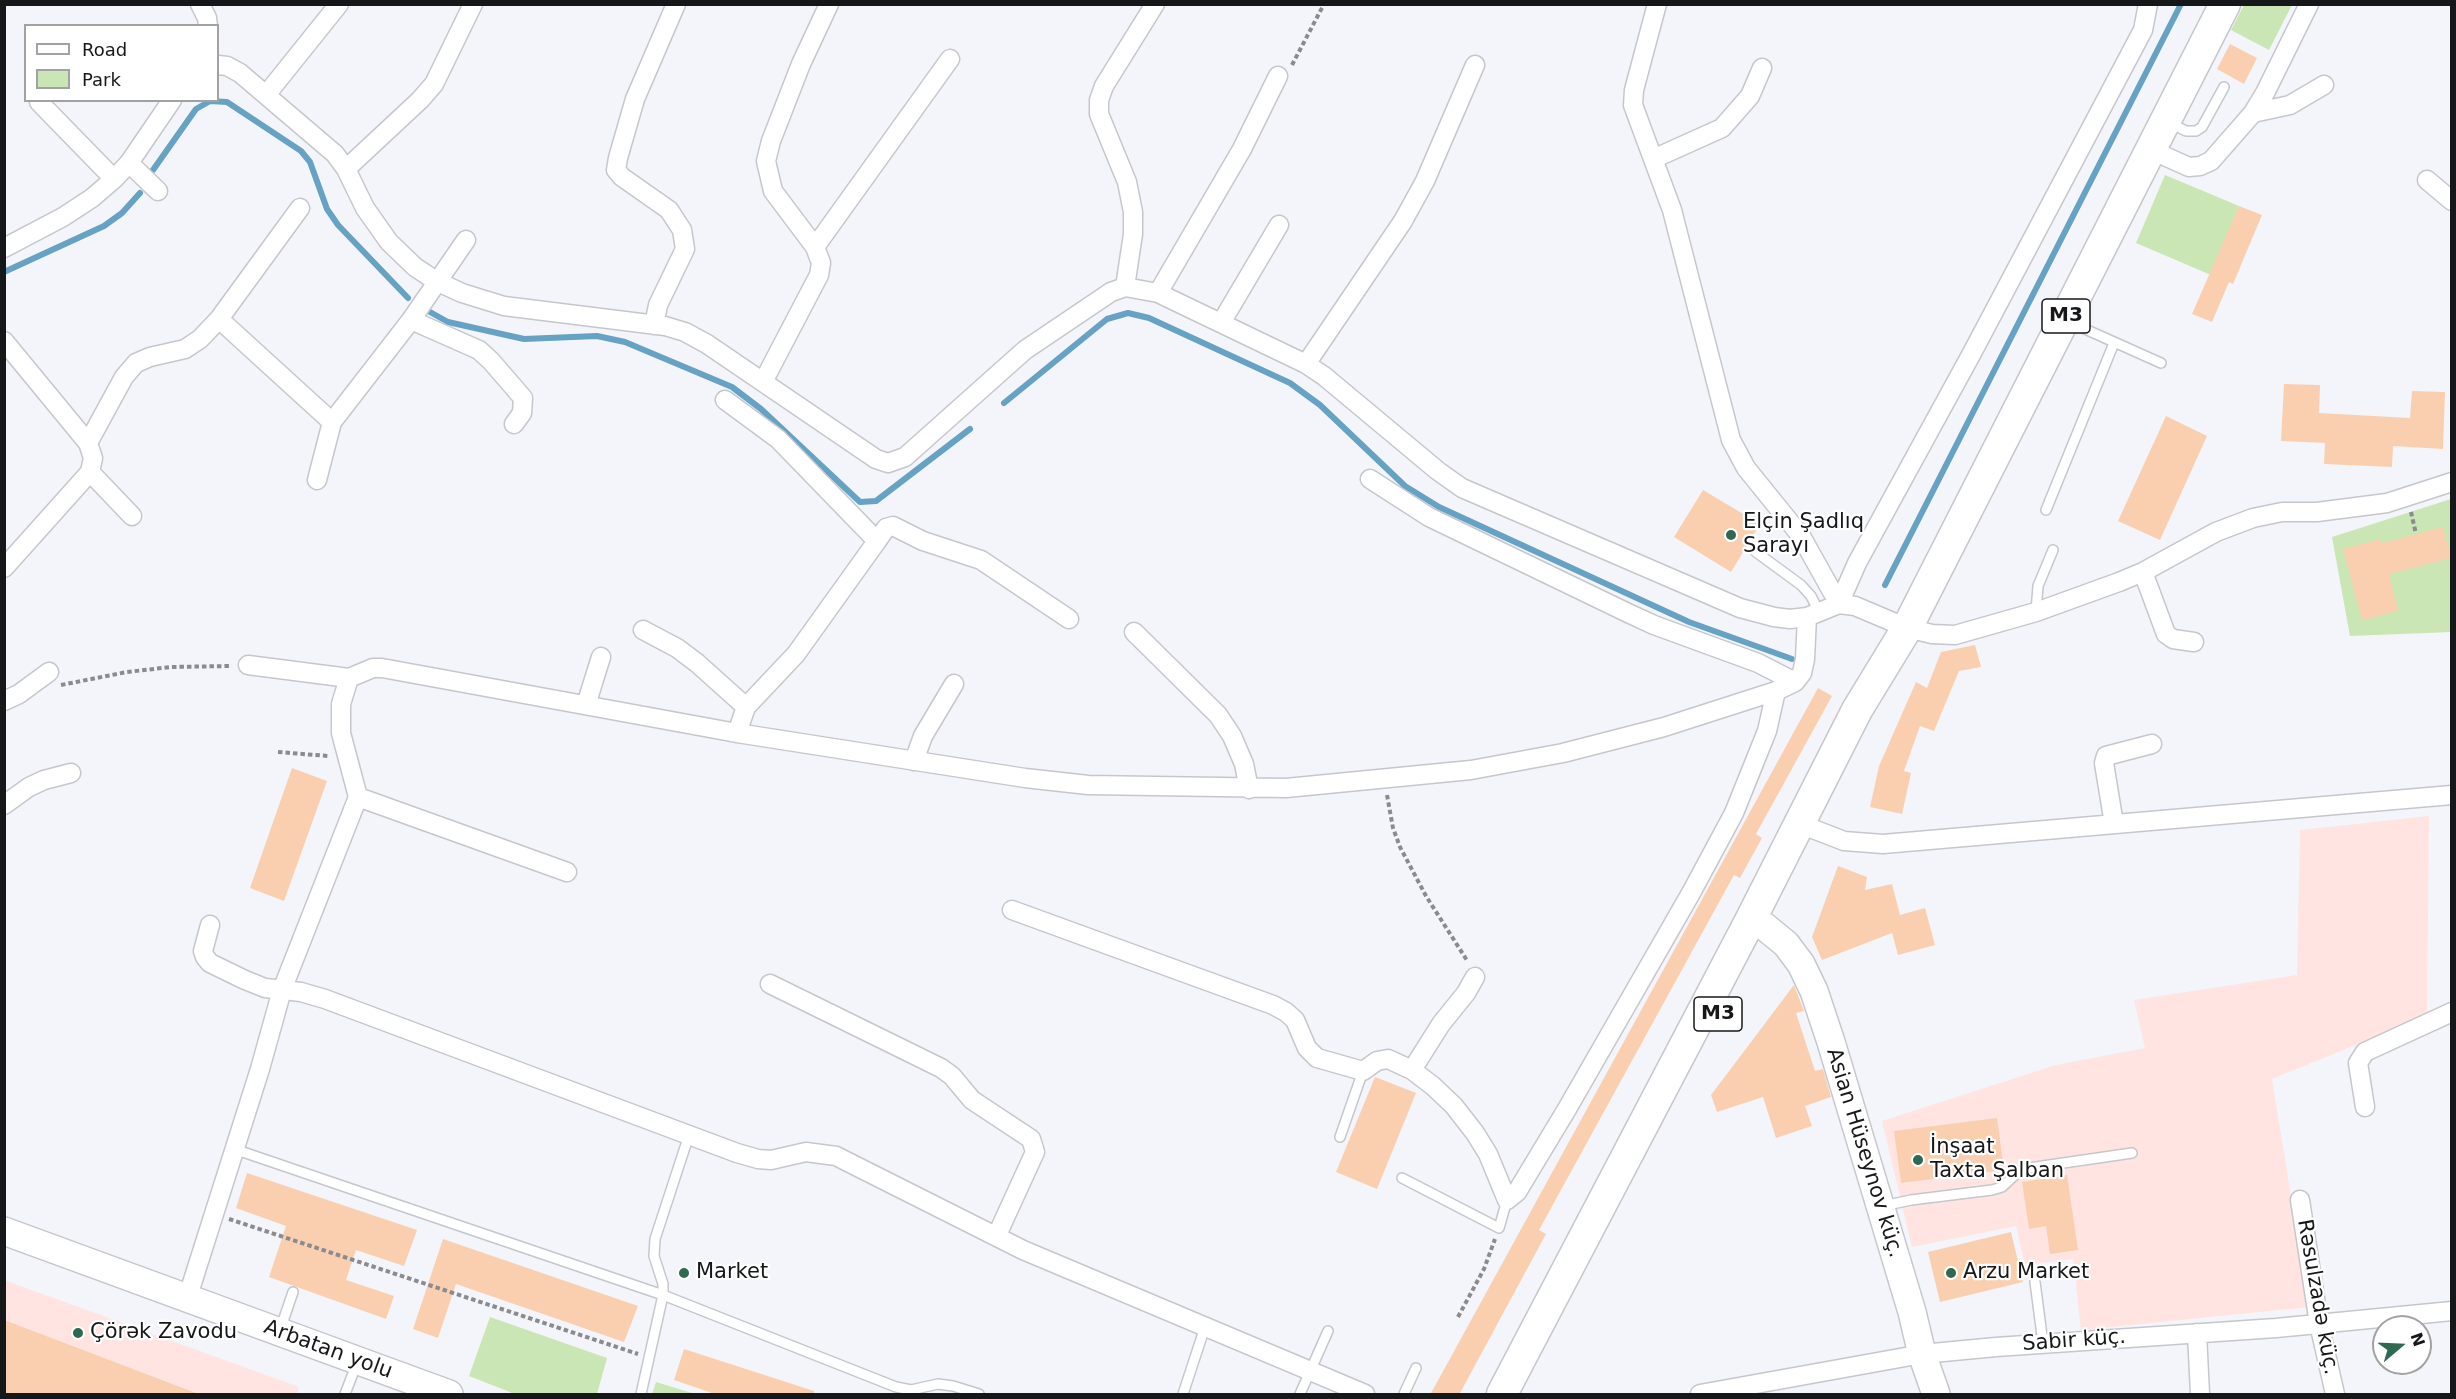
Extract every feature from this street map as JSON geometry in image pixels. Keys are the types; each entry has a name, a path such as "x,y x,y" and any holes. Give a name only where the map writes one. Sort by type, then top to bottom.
{"main road":[{"name":"M3","path":"1519,1395 1871,716 1907,628 2225,4"},
{"path":"1502,1395 1857,710 1907,628"}],"street":[{"path":"266,95 339,4"},
{"path":"346,169 434,84 473,4"},
{"path":"654,325 658,305 685,249 682,230 669,210 622,177 616,170 635,99 676,4"},
{"path":"763,382 819,275 821,263 815,247 773,190 766,161 771,141 801,64 829,4"},
{"path":"1125,288 1134,212 1127,182 1099,114 1100,100 1104,86 1155,4"},
{"path":"1658,4 1634,90 1633,105 1672,210 1731,440 1746,468 1801,536 1839,604"},
{"path":"1839,604 1857,563 1972,353 2143,30 2148,4"},
{"path":"2151,150 2189,167 2200,166 2211,161 2253,113 2309,4"},
{"path":"815,247 950,58"},
{"path":"219,65 227,66 240,73 335,154 346,169 365,208 389,242 416,267 436,281 462,293 504,306 654,325 685,332 876,459 888,463 905,457 1025,350 1111,292 1125,288 1158,293 1306,364 1462,488 1740,609 1790,619 1813,615 1839,604 1855,606 1907,628 1932,634 1955,635 2036,612 2143,572 2216,532 2253,518 2282,512 2317,512 2387,503 2451,483"},
{"path":"1306,364 1403,221 1425,181 1475,65"},
{"path":"1653,159 1722,128 1750,96 1762,69"},
{"path":"1158,293 1242,149 1278,76"},
{"path":"2253,113 2290,105 2324,85"},
{"path":"39,102 114,179"},
{"path":"4,248 92,198 114,179 129,163 171,102"},
{"path":"129,163 158,190"},
{"path":"2427,180 2451,201"},
{"path":"88,443 124,377 136,363 150,357 185,350 200,339 219,318 300,208"},
{"path":"1221,323 1279,225"},
{"path":"317,480 332,422 411,320 466,240"},
{"path":"219,318 332,422"},
{"path":"411,320 479,350 491,361 523,398 522,413 514,424"},
{"path":"4,341 88,443 93,458 90,472 4,568"},
{"path":"725,400 778,439 877,541"},
{"path":"90,472 132,516"},
{"path":"1370,480 1429,517 1628,613 1654,625 1758,663 1795,682"},
{"path":"737,734 746,706 796,654 886,528 893,526 923,541 981,560 1069,619"},
{"path":"2143,572 2166,634 2173,639 2194,642"},
{"path":"248,665 349,678 373,668 382,668 737,734 1025,778 1088,785 1249,789 1311,787 1471,770 1563,753 1664,727 1776,691 1795,682 1802,673 1813,615"},
{"path":"643,630 677,648 746,706"},
{"path":"1134,632 1218,715 1232,736 1244,764 1249,789"},
{"path":"586,705 601,657"},
{"path":"12,698 49,672"},
{"path":"187,1299 282,990 358,797 341,733 341,704 349,678"},
{"path":"914,761 923,736 954,684"},
{"path":"1012,910 1273,1005 1295,1020 1307,1048 1317,1058 1363,1071 1377,1061 1388,1059 1412,1070 1454,1106 1475,1133 1488,1154 1508,1200 1517,1192 1567,1109 1734,813 1767,731 1776,691"},
{"path":"2114,824 2104,763 2106,756 2152,744"},
{"path":"4,805 29,787 44,780 71,773"},
{"path":"1813,829 1844,841 1883,844 2451,795"},
{"path":"358,797 567,872"},
{"path":"210,925 203,951 210,963 245,980 265,988 325,999 758,1159 771,1160 806,1152 836,1156 1032,1254 1365,1395"},
{"name":"Asian Hüseynov küç.","path":"1764,926 1791,950 1801,964 1814,991 1936,1395"},
{"path":"1412,1070 1475,977"},
{"path":"770,984 941,1068 952,1076 972,1100 1031,1139 1035,1152 997,1235"},
{"path":"2365,1107 2358,1063 2365,1052 2451,1012"},
{"name":"Rəsulzadə küç.","path":"2300,1200 2319,1324 2335,1395"},
{"name":"Arbatan yolu","path":"4,1231 442,1393"},
{"name":"Sabir küç.","path":"1704,1394 1922,1354 2043,1343 2319,1324 2451,1311"},
{"path":"2197,1333 2200,1395"}],"lane":[{"path":"2166,121 2186,131 2196,131 2202,126 2224,87"},
{"path":"2064,320 2161,363"},
{"path":"2046,510 2114,342"},
{"path":"2036,612 2038,586 2053,550"},
{"path":"1756,552 1801,585 1811,596 1813,615"},
{"path":"1340,1137 1363,1071"},
{"path":"641,1395 663,1295 663,1284 654,1256 655,1239 689,1135"},
{"path":"234,1149 663,1295 896,1387 911,1390 938,1384 953,1386 979,1395"},
{"path":"1880,1207 1911,1200 1992,1190 2002,1187 2018,1172 2029,1168 2132,1153"},
{"path":"1402,1178 1498,1228 1508,1200"},
{"path":"2035,1282 2043,1343"},
{"path":"279,1332 293,1292"},
{"path":"1183,1395 1205,1327"},
{"path":"1300,1395 1328,1331"},
{"path":"345,1395 357,1360"},
{"path":"1404,1395 1416,1368"}],"path":[{"path":"1278,76 1282,76 1289,70 1324,4"},
{"path":"12,698 127,672 171,667 248,665"},
{"path":"278,752 347,757"},
{"path":"1384,780 1393,828 1400,847 1426,896 1467,960 1475,977"},
{"path":"214,1214 649,1358"},
{"path":"1458,1317 1484,1269 1498,1228"}],"shaded area":[{"path":"2429,816 2427,1016 2272,1079 2309,1307 2081,1330 2073,1259 2025,1265 2016,1226 1912,1247 1882,1121 2056,1065 2145,1048 2134,1000 2297,975 2300,830"},
{"name":"Çörək Zavodu","path":"4,1280 299,1387 297,1394 5,1394"}],"green space":[{"path":"2244,5 2292,5 2269,50 2231,30"},
{"path":"2165,175 2239,206 2211,275 2136,243"},
{"path":"2451,499 2451,632 2350,636 2332,537"},
{"path":"490,1317 607,1358 597,1394 515,1394 469,1376"},
{"path":"656,1382 695,1394 652,1394"}],"building":[{"path":"2230,44 2257,58 2244,84 2217,69"},
{"path":"2239,206 2262,215 2233,284 2229,282 2212,322 2192,314"},
{"path":"2284,384 2320,385 2319,413 2410,418 2412,391 2445,392 2443,449 2393,446 2392,467 2324,464 2325,443 2281,441"},
{"path":"2166,416 2207,436 2160,540 2118,521"},
{"path":"1703,490 1760,524 1731,572 1674,537"},
{"path":"2443,527 2451,558 2389,574 2398,611 2362,620 2343,549 2381,539 2382,543"},
{"path":"1975,645 1981,667 1959,671 1934,731 1920,726 1904,771 1911,773 1902,814 1870,807 1879,766 1916,682 1927,688 1941,652"},
{"path":"1818,688 1832,696 1756,834 1762,838 1740,878 1734,875 1539,1230 1546,1234 1459,1395 1430,1395"},
{"path":"292,768 327,781 284,901 250,888"},
{"path":"1838,866 1867,877 1865,890 1892,884 1900,915 1925,908 1935,945 1898,955 1892,933 1822,960 1812,937"},
{"path":"1794,985 1804,1011 1796,1013 1815,1071 1823,1069 1831,1097 1805,1106 1812,1126 1776,1138 1763,1097 1717,1112 1711,1095"},
{"path":"1375,1077 1416,1093 1377,1189 1336,1172"},
{"path":"1997,1118 2004,1170 1901,1183 1894,1131"},
{"path":"247,1173 417,1230 404,1266 356,1250 346,1280 394,1296 386,1319 269,1277 286,1226 236,1208"},
{"path":"2067,1175 2078,1250 2050,1254 2046,1226 2029,1229 2022,1182"},
{"path":"2011,1232 2023,1282 1940,1302 1928,1252"},
{"path":"443,1239 638,1306 624,1342 456,1284 438,1338 413,1329"},
{"path":"4,1320 196,1393 195,1395 4,1395"},
{"path":"684,1349 814,1391 814,1395 718,1395 674,1380"}],"waterway":[{"path":"1885,585 2181,4"},
{"path":"153,170 196,109 208,102"},
{"path":"219,102 227,102 301,151 310,162 327,209 338,225 408,298"},
{"path":"4,272 104,226 122,213 140,193"},
{"path":"430,312 448,322 524,339 597,336 625,342 732,387 761,409 860,502 876,501 970,429"},
{"path":"1004,403 1107,319 1128,313 1149,318 1290,383 1320,405 1405,486 1439,507 1689,622 1792,659"}],"place":[{"name":"Elçin Şadlıq Sarayı","path":"1731,535"},
{"name":"İnşaat Taxta Şalban","path":"1918,1160"},
{"name":"Market","path":"684,1273"},
{"name":"Arzu Market","path":"1951,1273"},
{"name":"Çörək Zavodu","path":"78,1333"}]}
